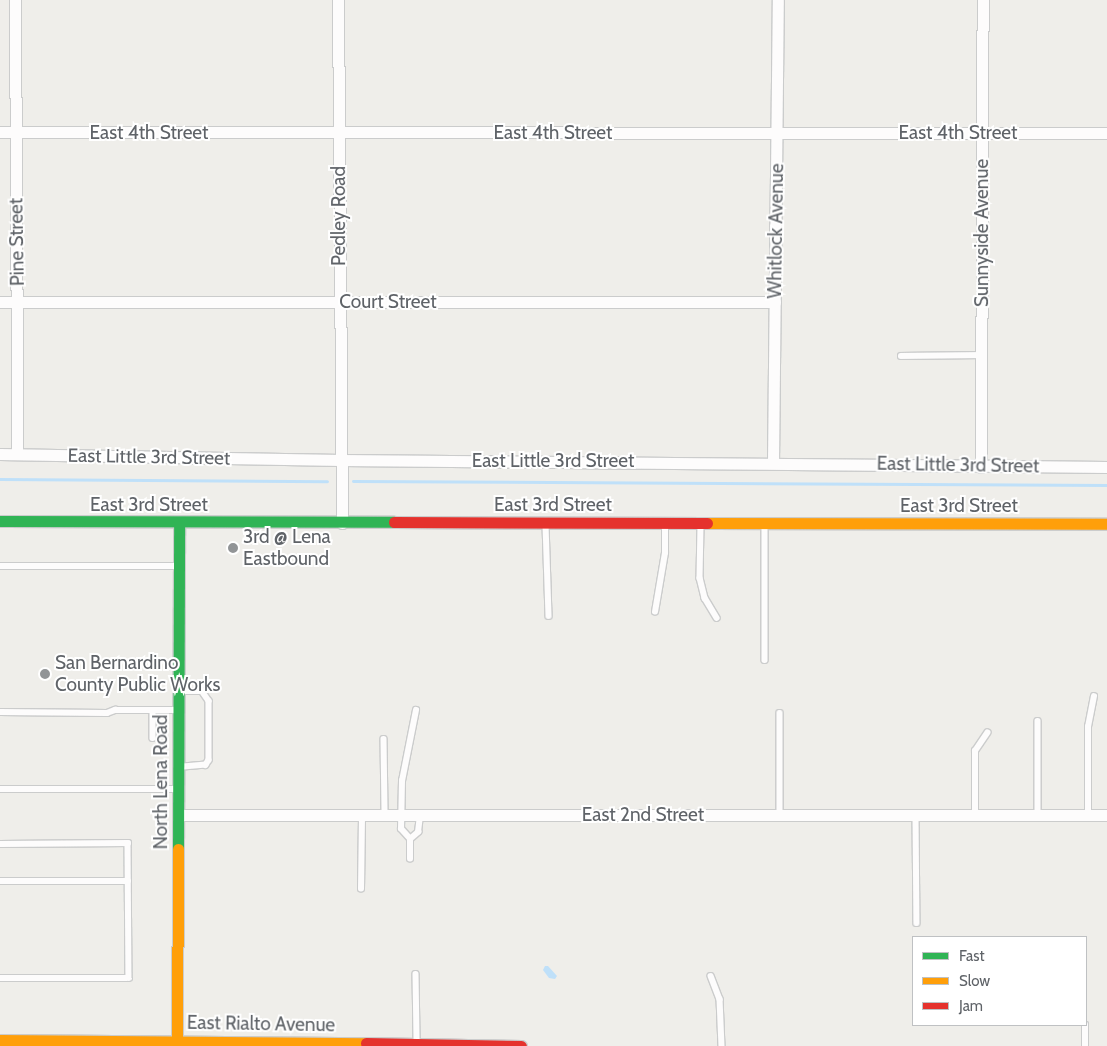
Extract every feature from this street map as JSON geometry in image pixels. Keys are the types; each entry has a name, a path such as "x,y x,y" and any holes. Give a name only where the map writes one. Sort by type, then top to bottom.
{"main road":[{"name":"East 3rd Street","path":"0,522 1107,524"},
{"name":"North Lena Road","path":"177,1043 179,523"},
{"name":"East Rialto Avenue","path":"0,1040 521,1046"}],"street":[{"name":"Pine Street","path":"15,0 17,454"},
{"name":"Pedley Road","path":"338,0 342,523"},
{"name":"Whitlock Avenue","path":"773,462 778,0"},
{"name":"Sunnyside Avenue","path":"981,466 983,0"},
{"name":"East 4th Street","path":"0,132 1107,133"},
{"name":"Court Street","path":"0,302 775,302"},
{"name":"East Little 3rd Street","path":"0,454 341,460 773,462 1107,467"},
{"name":"East 2nd Street","path":"179,815 1107,815"}],"lane":[{"path":"901,356 981,355"},
{"path":"546,523 549,616"},
{"path":"656,612 666,553 665,523"},
{"path":"700,523 700,578 705,598 717,618"},
{"path":"765,523 765,660"},
{"path":"0,566 179,566"},
{"path":"179,691 202,691 209,701 209,760 206,765 179,767"},
{"path":"1088,815 1088,727 1094,697"},
{"path":"0,712 107,713 115,710 179,710"},
{"path":"153,710 153,738"},
{"path":"410,859 410,839 401,828 402,781 416,710"},
{"path":"780,713 780,815"},
{"path":"1038,721 1038,815"},
{"path":"975,815 975,751 987,733"},
{"path":"384,739 386,815"},
{"path":"0,789 179,789"},
{"path":"361,890 362,815"},
{"path":"410,839 418,832 420,815"},
{"path":"916,815 917,923"},
{"path":"0,844 128,844 129,978 0,979"},
{"path":"0,881 128,882"},
{"path":"416,974 417,1044"},
{"path":"711,976 720,999 722,1046"},
{"path":"1084,1046 1085,1026"}],"water":[{"path":"545,966 548,966 557,976 555,979 549,978 543,970"}],"waterway":[{"path":"0,479 327,481"},
{"path":"353,481 1107,485"}],"traffic: fast":[{"path":"0,521 394,522"},
{"path":"178,849 179,523"}],"traffic: slow":[{"path":"707,523 1107,524"},
{"path":"177,1046 178,849"},
{"path":"0,1040 366,1043"}],"traffic: jam":[{"path":"394,522 707,523"},
{"path":"366,1043 521,1046"}],"place":[{"name":"3rd @ Lena Eastbound","path":"233,548"},
{"name":"San Bernardino County Public Works","path":"45,674"}]}
